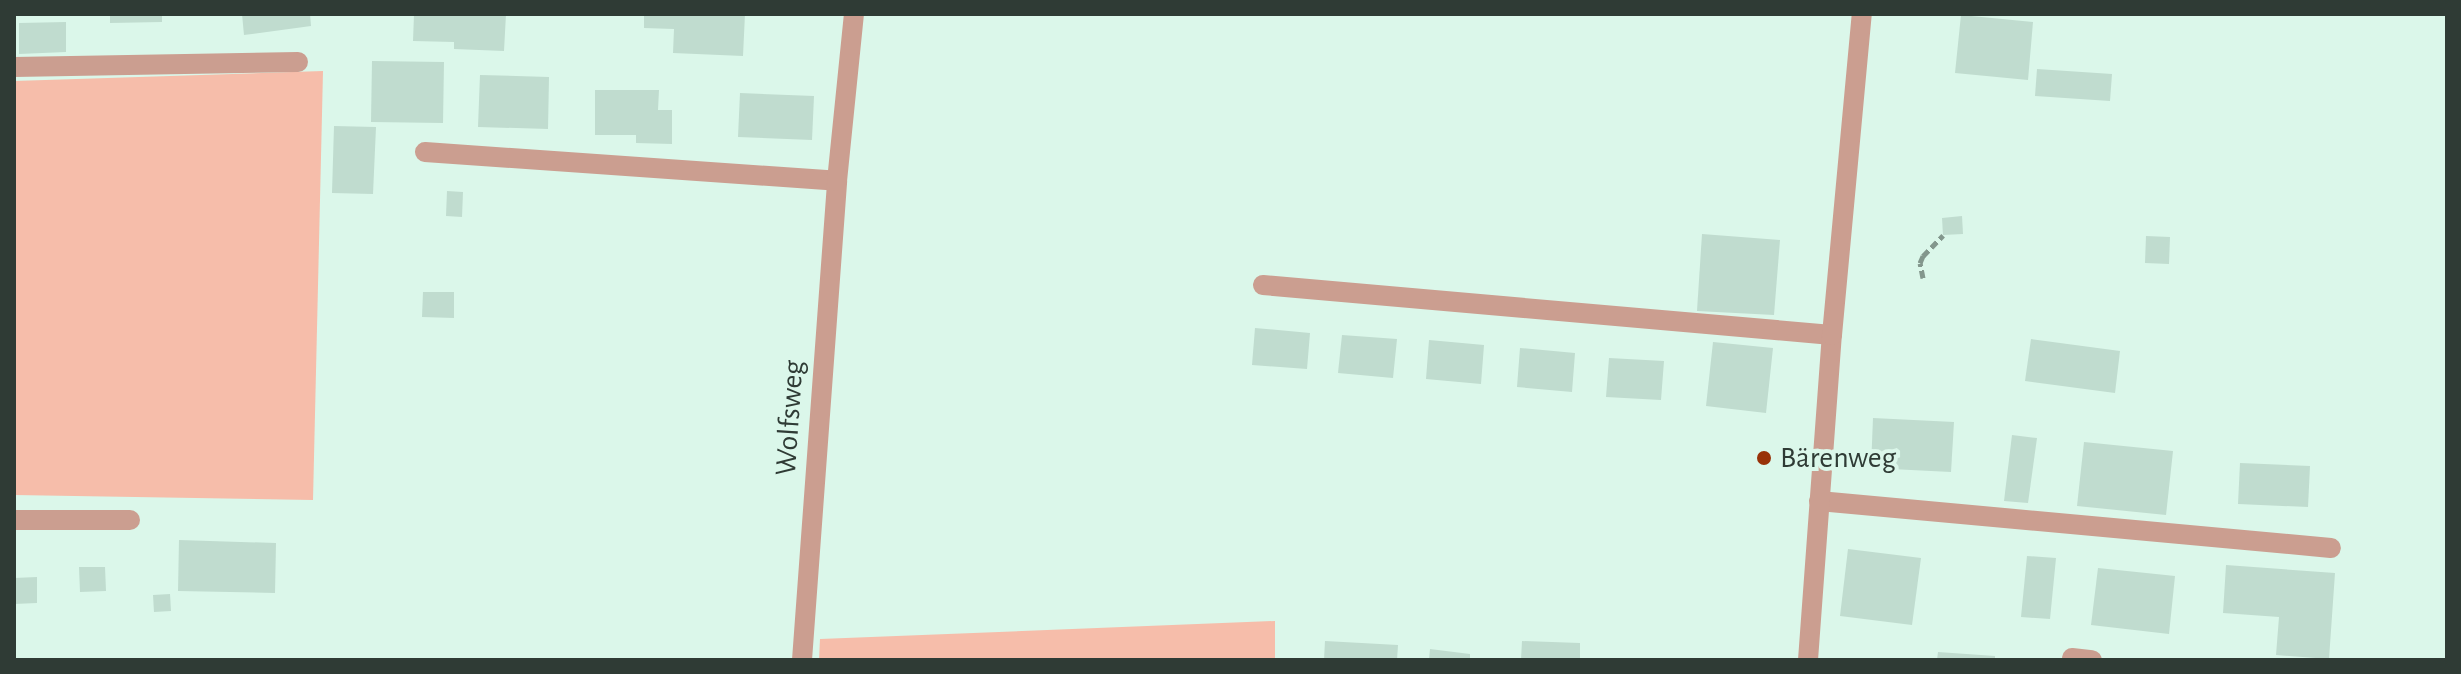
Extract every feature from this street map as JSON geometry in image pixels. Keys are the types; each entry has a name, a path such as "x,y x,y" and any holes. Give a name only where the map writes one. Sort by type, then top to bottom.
{"street":[{"name":"Wolfsweg","path":"802,660 837,181 854,14"},
{"path":"1808,660 1832,335 1862,14"},
{"path":"14,67 298,62"},
{"path":"425,152 837,181"},
{"path":"1263,285 1832,335"},
{"path":"1819,501 2331,548"},
{"path":"14,520 130,520"}],"path":[{"path":"1923,278 1920,263 1923,256 1943,235"}],"shaded area":[{"path":"323,71 313,500 14,495 14,81"},
{"path":"1275,621 1275,660 819,660 820,639"}],"building":[{"path":"110,14 162,14 162,22 110,23"},
{"path":"242,14 310,14 311,26 244,35"},
{"path":"414,14 506,14 504,51 454,49 454,42 413,41"},
{"path":"644,14 745,14 743,56 673,53 674,29 644,28"},
{"path":"1961,15 2033,22 2028,80 1955,73"},
{"path":"66,22 66,52 19,54 19,23"},
{"path":"372,61 444,62 443,123 371,122"},
{"path":"2037,69 2112,74 2110,101 2035,96"},
{"path":"480,75 549,77 548,129 478,127"},
{"path":"595,90 659,90 658,110 672,110 672,144 636,143 636,135 595,135"},
{"path":"740,93 814,96 812,140 738,137"},
{"path":"334,126 376,127 373,194 332,193"},
{"path":"447,191 463,192 462,217 446,216"},
{"path":"1962,216 1963,234 1943,235 1942,218"},
{"path":"1702,234 1780,240 1774,315 1697,311"},
{"path":"2146,236 2170,237 2169,264 2145,263"},
{"path":"423,292 454,292 454,318 422,317"},
{"path":"1255,328 1310,333 1307,369 1252,365"},
{"path":"1342,335 1397,339 1393,378 1338,373"},
{"path":"2031,339 2120,351 2115,393 2025,381"},
{"path":"1429,340 1484,345 1481,384 1426,379"},
{"path":"1713,342 1773,348 1766,413 1706,406"},
{"path":"1520,348 1575,353 1572,392 1517,387"},
{"path":"1609,358 1664,361 1661,400 1606,397"},
{"path":"1873,418 1954,422 1951,472 1871,468"},
{"path":"2012,435 2037,438 2028,503 2004,501"},
{"path":"2084,442 2173,451 2166,515 2077,506"},
{"path":"2240,463 2310,466 2308,507 2238,504"},
{"path":"179,540 276,543 275,593 178,591"},
{"path":"1848,549 1921,558 1912,625 1840,616"},
{"path":"2027,556 2056,558 2050,619 2021,617"},
{"path":"2226,565 2335,573 2329,659 2276,655 2279,617 2223,613"},
{"path":"79,567 105,567 106,591 80,592"},
{"path":"2098,568 2175,576 2169,634 2091,625"},
{"path":"37,577 37,603 14,604 14,578"},
{"path":"170,594 171,611 154,612 153,595"},
{"path":"1325,641 1398,645 1397,660 1324,660"},
{"path":"1522,641 1580,643 1580,660 1521,660"},
{"path":"1430,649 1470,654 1470,660 1429,660"},
{"path":"1938,652 1995,656 1995,660 1937,660"}],"place":[{"name":"Bärenweg","path":"1764,458"}]}
